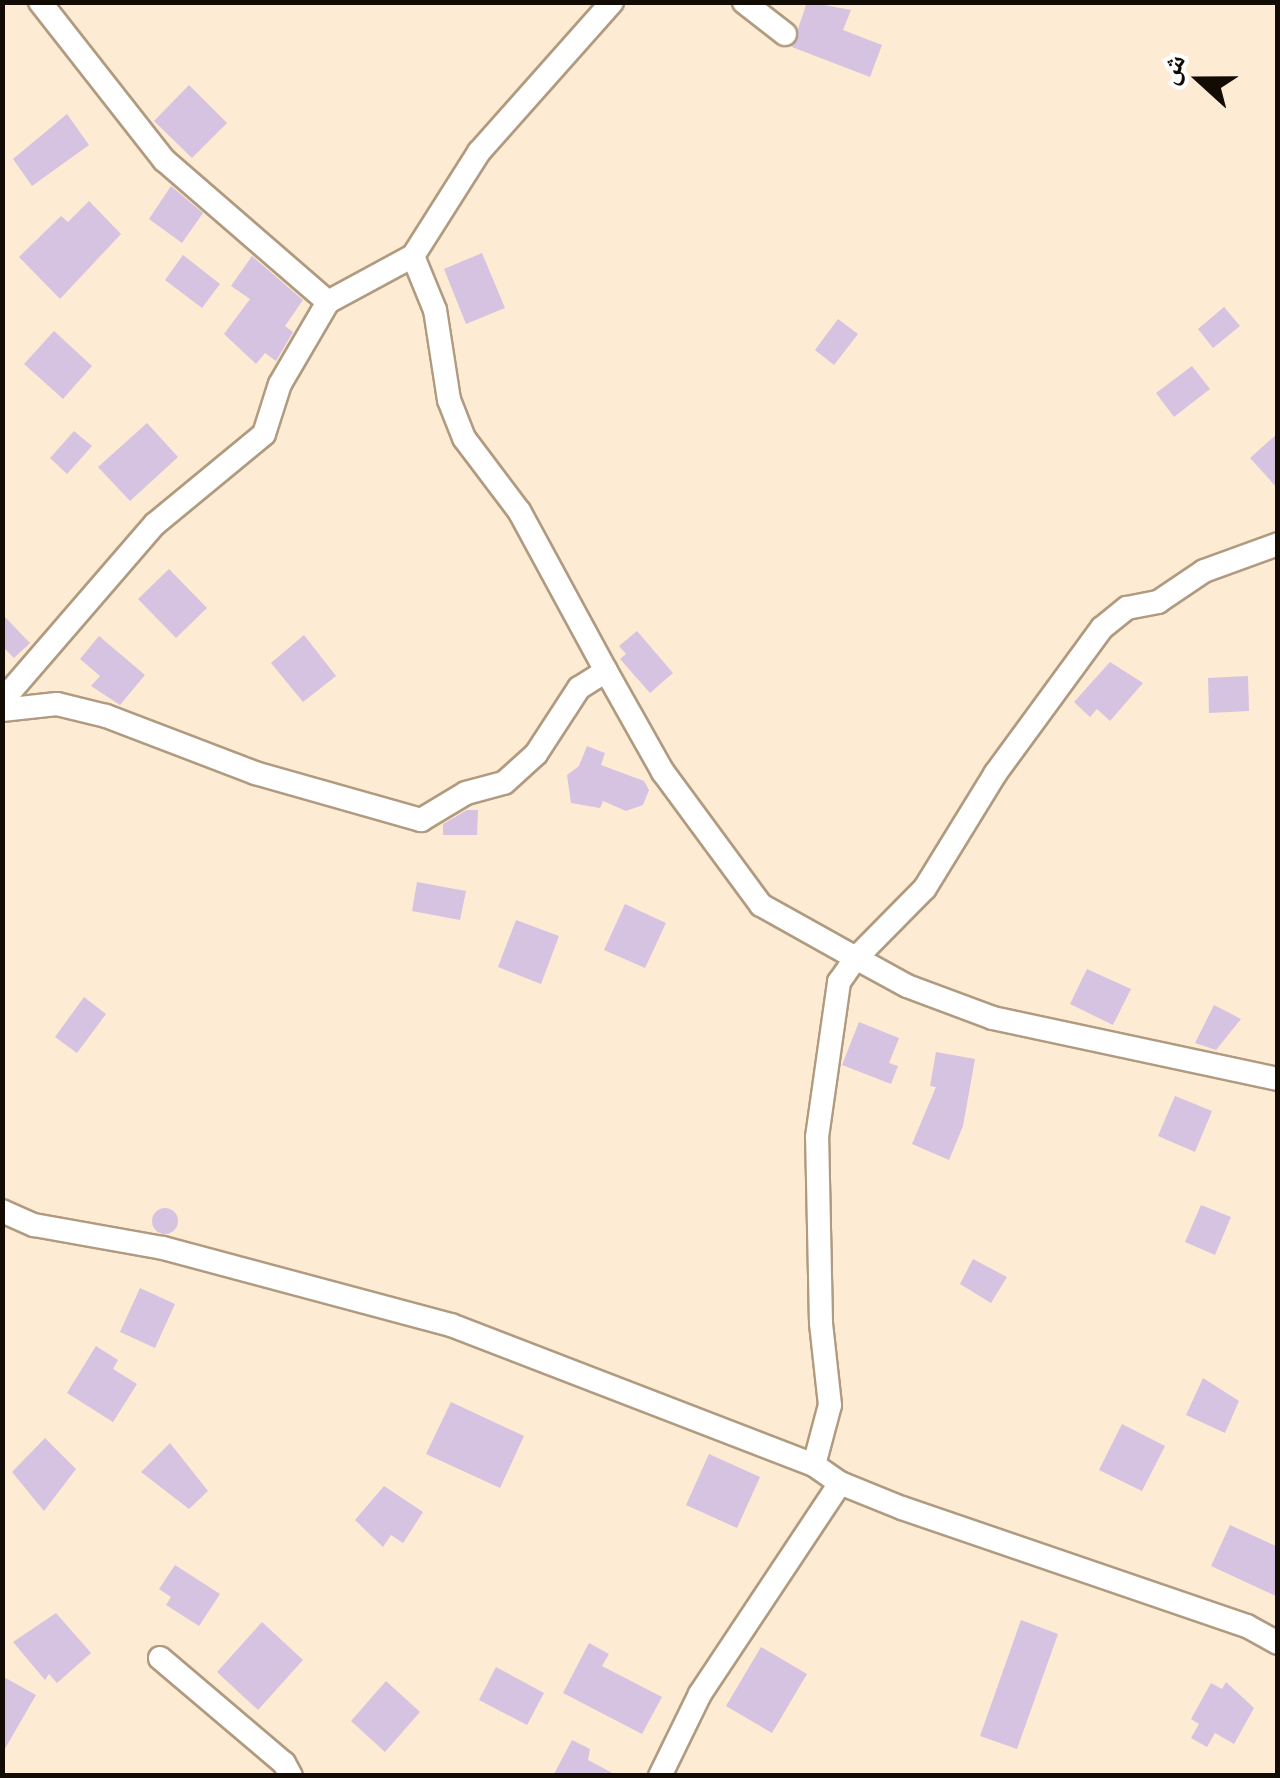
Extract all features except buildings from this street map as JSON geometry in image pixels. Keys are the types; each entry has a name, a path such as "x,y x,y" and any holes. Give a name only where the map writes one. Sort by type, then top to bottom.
{"street":[{"path":"40,2 164,160 328,302"},
{"path":"2,702 155,524 264,434 280,384 328,302 413,256 480,152 612,2"},
{"path":"744,2 785,34"},
{"path":"413,256 435,310 449,400 464,438 565,587 606,671 663,772 761,905 907,986 994,1018 1278,1079"},
{"path":"814,1465 830,1406 821,1323 818,1136 839,982 856,958 926,888 996,774 1102,628 1128,608 1158,602 1204,571 1278,544"},
{"path":"2,710 56,704 106,716 255,773 421,820 466,793 504,783 536,754 580,688 606,671"},
{"path":"2,1210 34,1224 163,1248 451,1325 814,1465 840,1483 1247,1626 1278,1643"},
{"path":"660,1776 700,1694 840,1483"},
{"path":"160,1658 291,1776"}]}
